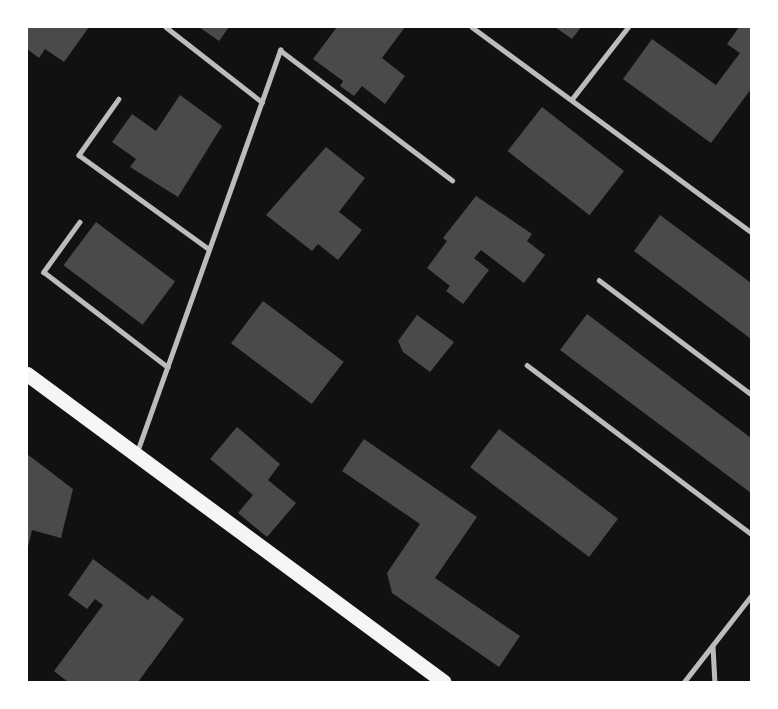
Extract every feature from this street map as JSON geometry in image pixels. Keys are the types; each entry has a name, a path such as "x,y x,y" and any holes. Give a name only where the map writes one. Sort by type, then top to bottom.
{"main road":[{"path":"27,374 444,682"}],"lane":[{"path":"166,27 262,102"},
{"path":"472,27 751,232"},
{"path":"572,99 628,27"},
{"path":"136,454 280,50 452,180"},
{"path":"119,99 79,155 210,249"},
{"path":"80,222 44,272 168,367"},
{"path":"599,280 751,394"},
{"path":"527,365 751,534"},
{"path":"684,682 751,596"},
{"path":"713,646 715,682"}],"building":[{"path":"27,27 89,27 64,62 45,49 39,58 27,49"},
{"path":"199,27 229,27 219,41"},
{"path":"337,27 405,27 382,58 405,76 385,104 362,86 354,96 340,86 343,81 313,59"},
{"path":"555,27 581,27 572,39"},
{"path":"739,27 751,27 751,89 711,143 623,79 652,39 716,85 740,53 727,44"},
{"path":"180,95 222,126 178,197 130,167 136,159 112,142 132,114 156,131"},
{"path":"542,107 624,171 589,215 508,151"},
{"path":"326,147 365,178 339,212 362,230 338,260 318,244 312,251 266,215"},
{"path":"476,196 532,234 527,241 545,255 524,283 481,250 474,258 489,270 463,304 446,291 450,286 427,268 447,241 443,238"},
{"path":"660,215 751,283 751,339 634,251"},
{"path":"96,222 175,282 143,325 64,265"},
{"path":"263,301 344,362 312,404 231,343"},
{"path":"587,314 751,438 751,493 560,350"},
{"path":"417,315 454,342 430,372 403,352 398,341"},
{"path":"237,427 280,464 268,480 296,503 267,537 238,513 253,495 210,459"},
{"path":"499,429 618,519 589,557 470,467"},
{"path":"364,439 477,517 435,578 520,636 499,667 392,593 387,573 420,524 342,471"},
{"path":"27,454 73,489 61,538 32,530 28,547"},
{"path":"93,559 148,600 152,595 184,619 138,682 68,682 54,671 103,605 95,599 87,609 68,595"}]}
